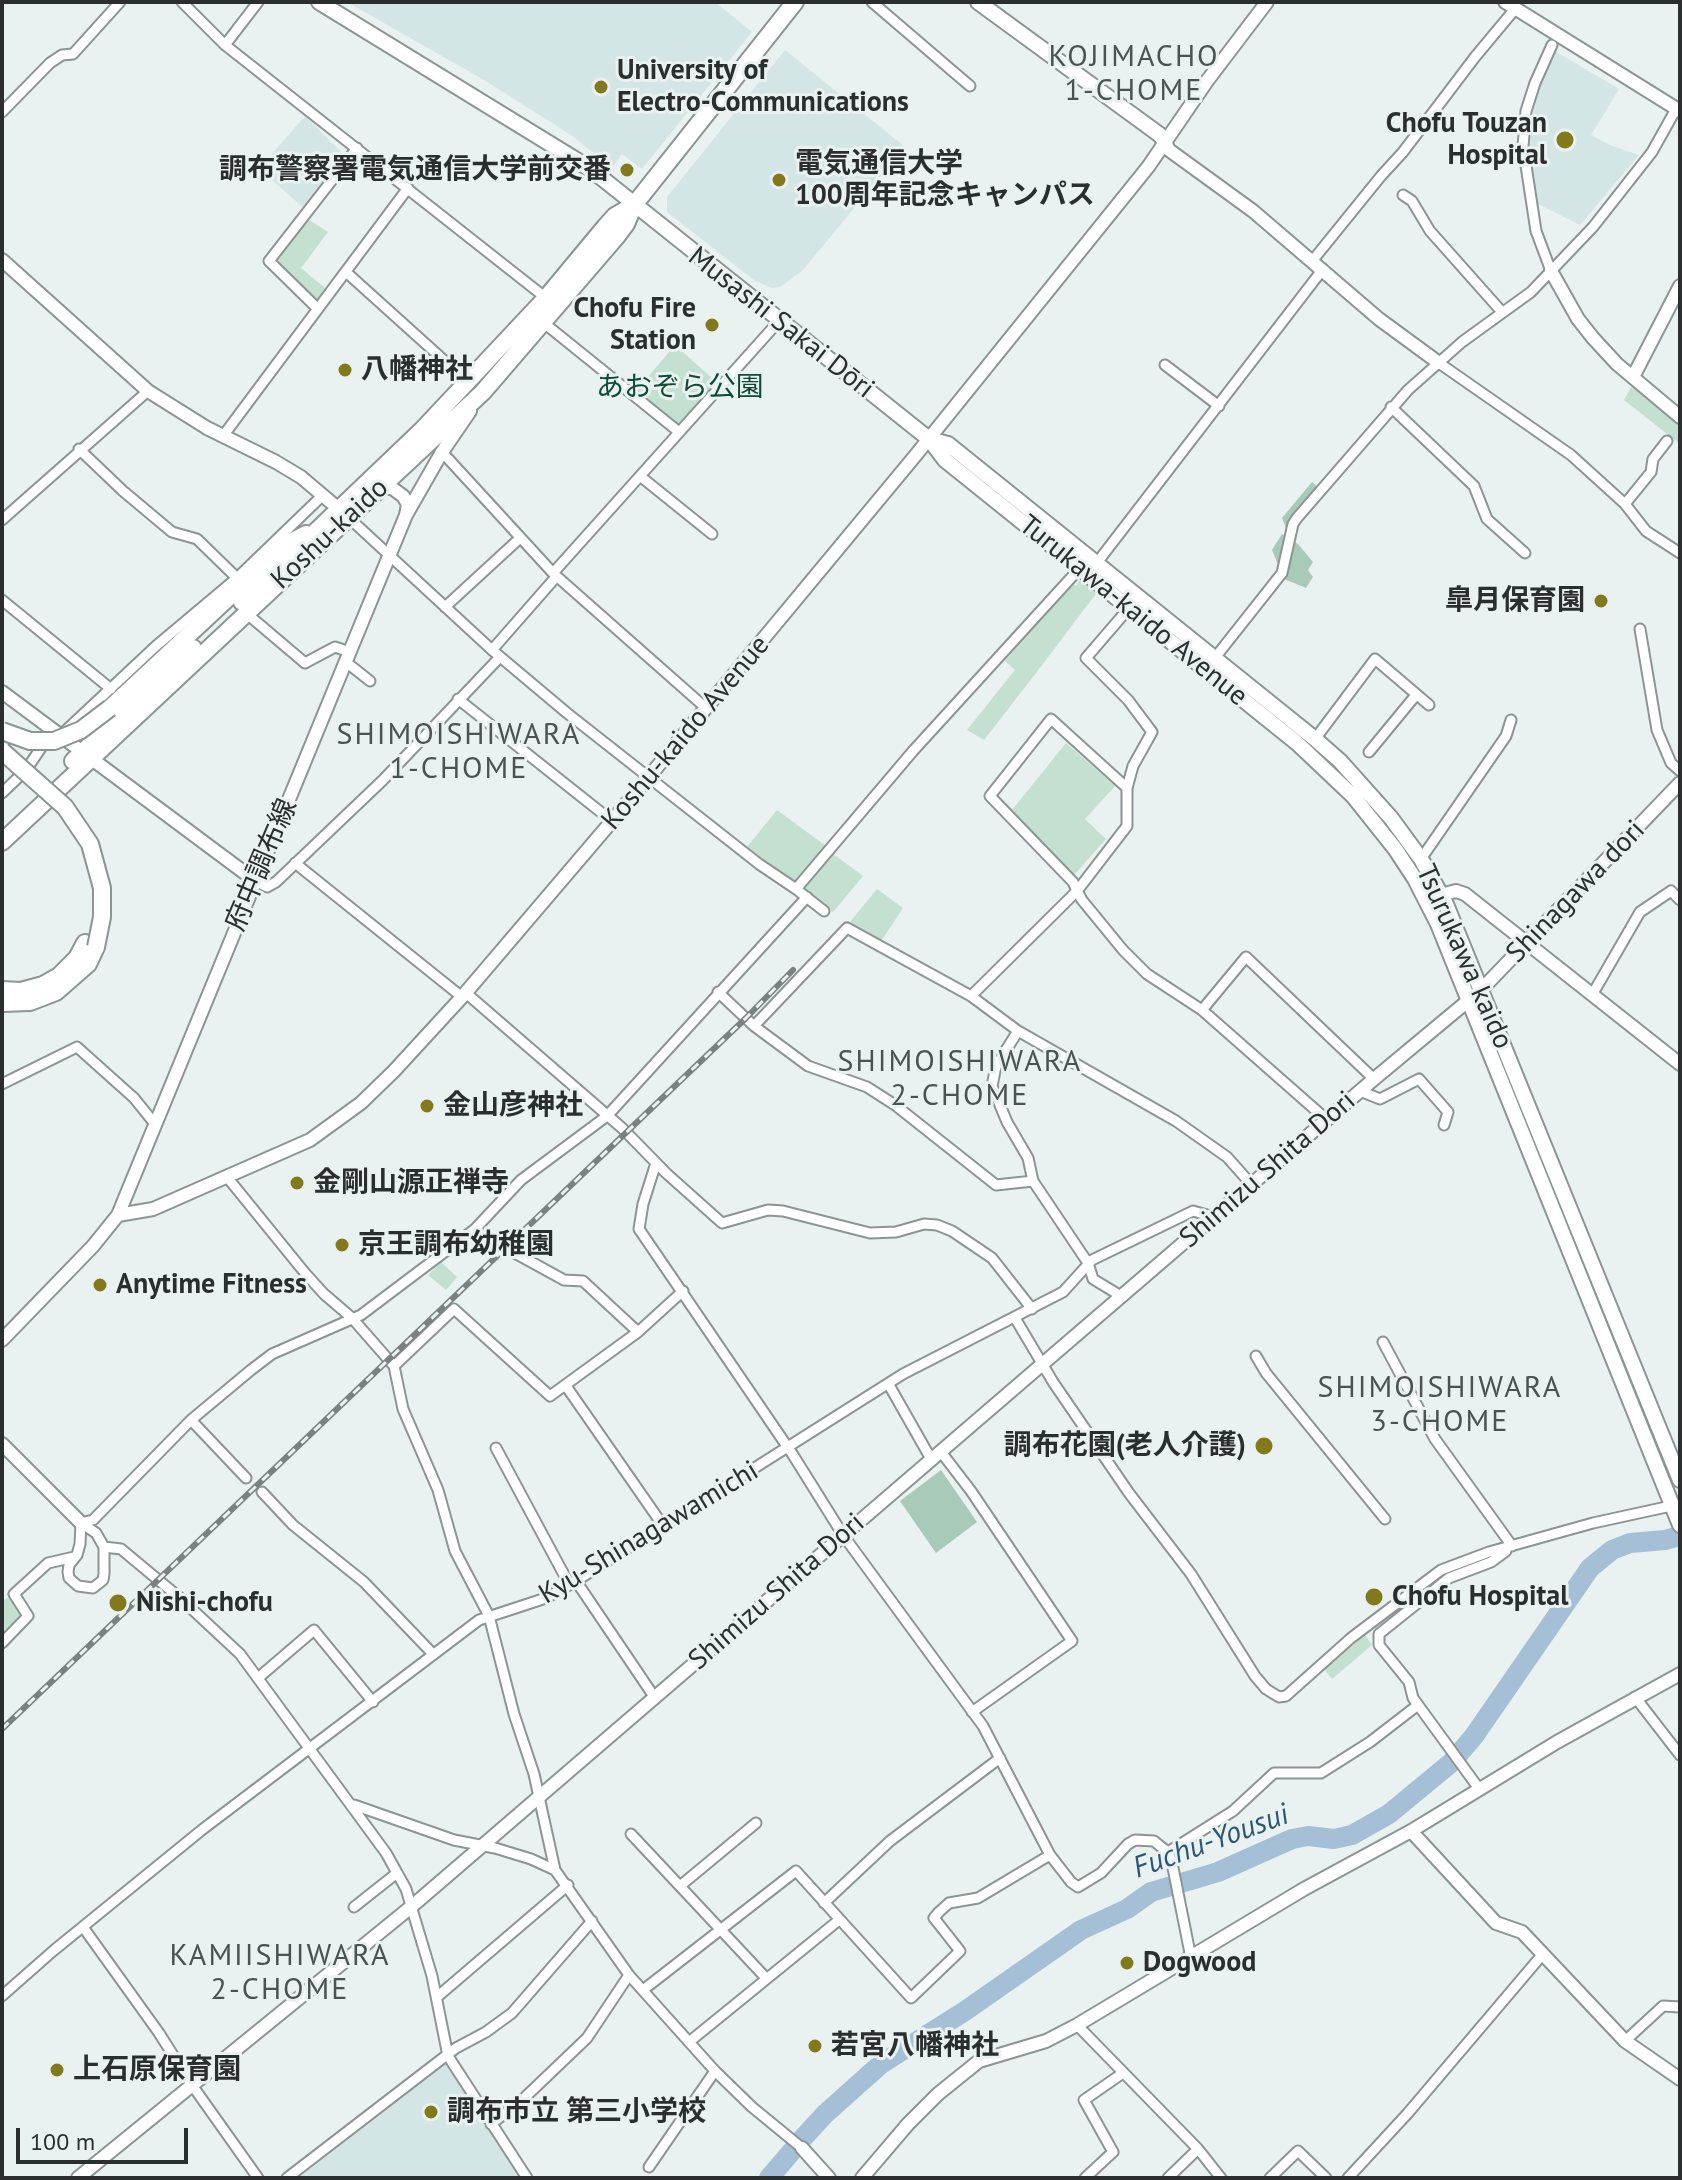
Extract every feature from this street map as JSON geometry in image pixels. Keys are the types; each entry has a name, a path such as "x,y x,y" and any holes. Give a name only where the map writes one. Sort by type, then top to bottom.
{"highway":[{"name":"Koshu-kaido","path":"2,844 87,754 318,531 380,488 483,392 617,236 634,205 795,2"},
{"name":"Koshu-kaido","path":"2,827 246,613 468,382 546,298 615,216 634,205"},
{"path":"2,731 30,741 54,741 94,722 285,545 318,531"},
{"path":"2,751 65,807 90,844 102,888 102,917 90,945 51,981 21,991 2,990"},
{"path":"2,767 47,803 66,825 80,849 88,873 92,902 88,964 56,992 30,1002 2,1003"}],"main road":[{"name":"Musashi Sakai Dōri","path":"319,2 578,161 929,439"},
{"path":"978,2 1160,135 1165,142"},
{"name":"Tsurukawa kaido","path":"929,439 948,444 1315,739 1374,798 1421,859 1441,895 1476,995 1677,1513"},
{"name":"Turukawa-kaido Avenue","path":"929,439 945,460 1297,743 1340,782 1415,879 1476,995"},
{"name":"Tsurukawa kaido","path":"1476,995 1680,1480"}],"street":[{"path":"2,112 50,63 62,55 73,54 120,2"},
{"path":"182,2 225,45 546,298"},
{"path":"225,45 258,2"},
{"path":"872,2 970,86"},
{"name":"Koshu-kaido Avenue","path":"118,1215 153,1209 289,1151 361,1103 394,1071 464,995 707,709 929,439 1076,258 1267,2"},
{"path":"1096,564 1219,406 1381,176 1475,57 1510,5 1678,110 1652,152 1593,227 1531,292 1462,342 1391,407 1293,524 1282,573 1214,659"},
{"path":"1552,45 1526,111 1525,169 1536,231 1551,271 1578,319 1617,364 1680,417"},
{"path":"1165,142 1169,150 1253,211 1379,319 1571,455 1625,504 1646,531 1680,553"},
{"path":"318,309 269,261 357,148"},
{"path":"223,436 408,188"},
{"path":"1403,195 1412,201 1430,231 1502,312"},
{"path":"2,260 148,391 223,436 276,462 323,495 492,650 567,713 759,864 824,911"},
{"path":"346,272 468,382"},
{"path":"1633,377 1680,286"},
{"path":"492,650 640,476 779,321"},
{"path":"544,323 679,432"},
{"path":"1165,365 1219,406"},
{"path":"2,520 148,391"},
{"name":"府中調布線","path":"118,1215 406,515 442,452 483,392"},
{"path":"1391,407 1474,486 1487,519 1525,553"},
{"path":"1625,504 1651,472 1653,459 1667,441"},
{"path":"79,449 172,532 197,539 237,578"},
{"path":"442,452 555,575 707,709"},
{"path":"640,476 712,534"},
{"path":"380,488 392,488 403,496 408,504 406,515"},
{"path":"2,793 26,770 56,732 111,689 237,578 323,495"},
{"path":"445,607 519,539"},
{"path":"796,889 913,751 1080,568"},
{"path":"2,600 111,689"},
{"path":"971,996 1077,891 1127,826 1127,788 1133,766 1152,732 1128,700 1086,658 1129,608"},
{"path":"246,613 305,663 335,647 370,681"},
{"path":"1640,629 1657,730 1671,763 1680,771"},
{"path":"2,692 267,887 383,780 500,657"},
{"path":"1315,739 1375,659 1429,705"},
{"path":"1369,752 1416,695"},
{"path":"458,699 612,821"},
{"path":"1127,788 1051,719 990,796 1073,882 1123,950 1147,974 1202,1010 1327,1120"},
{"path":"1421,859 1506,736 1511,720"},
{"name":"Shinagawa dori","path":"1476,995 1679,785"},
{"path":"295,863 464,995 607,1116 722,1223 768,1210 870,1233 896,1232 924,1224 937,1225 952,1231 992,1258 1032,1309"},
{"path":"1441,895 1456,891 1465,894 1680,1064"},
{"path":"1592,995 1640,912 1671,891 1680,900"},
{"path":"81,1523 91,1522 191,1420 272,1354 361,1315 475,1229 521,1180 607,1116 807,897"},
{"path":"754,1026 847,928 971,996 1018,1031 1176,1121 1227,1157 1251,1184"},
{"path":"1202,1010 1246,957 1374,1079"},
{"path":"718,992 754,1026 808,1066 867,1087 895,1105 996,1185 1033,1181"},
{"name":"Shimizu Shita Dori","path":"78,2178 411,1907 1251,1184 1476,995"},
{"path":"1018,1031 996,1066 992,1086 1007,1122 1028,1158 1033,1181 1088,1263 1093,1279 1121,1296"},
{"path":"2,1084 77,1047 134,1098 155,1124"},
{"path":"1360,1091 1380,1099 1419,1079 1448,1112 1444,1125"},
{"path":"656,1163 639,1229 789,1449 843,1535 983,1726 1050,1855 1078,1887 1101,1873 1128,1844 1142,1838 1154,1841 1168,1852 1191,1958"},
{"path":"227,1177 305,1273 352,1318 394,1366 403,1409 438,1490 455,1551 489,1616 539,1797 555,1870 629,1975 715,2071 752,2107 802,2148 829,2178"},
{"name":"Kyu-Shinagawamichi","path":"2,1996 203,1829 479,1620 546,1598 789,1449 915,1367 1063,1292 1088,1263 1193,1211 1214,1217"},
{"path":"2,1340 93,1246 118,1215"},
{"path":"513,1252 564,1280 583,1281 638,1332"},
{"path":"394,1366 454,1309 550,1396 638,1332 683,1291"},
{"path":"1015,1318 1042,1365 1129,1493 1191,1574 1255,1676 1266,1689 1279,1697 1286,1696 1351,1638 1441,1570 1593,1523 1677,1513"},
{"path":"1383,1342 1435,1439 1512,1546"},
{"path":"1256,1356 1266,1373 1385,1519"},
{"path":"889,1385 936,1456 971,1491 1072,1641 972,1712"},
{"path":"566,1386 664,1527"},
{"path":"191,1420 246,1478"},
{"path":"2,1444 81,1523 92,1528 102,1542 103,1580 93,1588 78,1586 69,1578 69,1565 80,1544 81,1523"},
{"path":"496,1448 573,1582 655,1698"},
{"path":"262,1492 293,1525 364,1582 432,1653"},
{"path":"80,1544 102,1542 121,1549 224,1637 258,1678 386,1853 411,1907 437,1997 448,2056 527,2178"},
{"path":"1480,1790 1413,1698 1409,1682 1379,1645 1379,1634 1449,1578 1491,1562 1512,1546"},
{"path":"2,1643 28,1616 14,1594 48,1563 74,1557"},
{"path":"258,1678 314,1630 373,1702"},
{"path":"862,2178 938,2094 979,2061 1046,2041 1077,2025 1304,1889 1411,1831 1635,1697 1680,1674"},
{"path":"1635,1697 1680,1755"},
{"path":"1168,1852 1233,1811 1274,1773 1321,1773 1370,1742 1418,1705"},
{"path":"824,1903 890,1841 1000,1758"},
{"path":"351,1804 379,1816 481,1847 495,1848 555,1870"},
{"path":"680,1886 756,1823"},
{"path":"1411,1831 1496,1923 1522,1932 1625,2041 1680,2079"},
{"path":"631,1834 766,1978"},
{"path":"643,1990 796,1871 911,1998 960,1951 934,1918 939,1912 949,1903 978,1898 1050,1855"},
{"path":"354,1907 397,1873"},
{"path":"437,1997 568,1885"},
{"path":"689,2042 839,1920"},
{"path":"287,2178 456,2048 512,2013 592,1921"},
{"path":"83,1927 258,2178"},
{"path":"1348,2178 1408,2113 1542,1955"},
{"path":"491,2124 519,2103 587,2038 629,1975"},
{"path":"1625,2041 1663,2006 1680,2007"},
{"path":"1077,2025 1198,2149 1221,2178"},
{"path":"649,2167 715,2071"},
{"path":"1085,2178 1113,2152 1084,2100 1123,2073"},
{"path":"1168,2178 1198,2149"},
{"path":"1270,2178 1298,2151 1326,2178"}],"shaded area":[{"name":"University of Electro-Communications","path":"347,2 715,2 752,32 642,169 622,154 612,168 571,135 484,80"},
{"name":"電気通信大学 100周年記念キャンパス","path":"785,50 905,147 802,271 780,287 772,288 755,281 667,212 667,197"},
{"name":"Chofu Touzan Hospital","path":"1553,50 1619,89 1591,135 1639,155 1580,225 1536,203 1529,147 1533,109"},
{"path":"305,116 344,155 304,208 259,169"},
{"name":"調布市立 第三小学校","path":"446,2064 520,2178 298,2178"}],"green space":[{"path":"308,219 328,232 301,268 325,288 316,302 273,260"},
{"name":"あおぞら公園","path":"675,345 722,387 684,430 637,390"},
{"path":"1633,384 1680,423 1680,444 1624,400"},
{"path":"1312,482 1319,488 1286,528 1282,518"},
{"path":"1282,534 1298,544 1313,562 1308,570 1313,577 1306,588 1284,579 1272,550"},
{"path":"1081,578 1098,591 984,740 967,730 1015,670 1005,661 1071,582 1076,586"},
{"path":"1066,743 1115,786 1085,819 1106,839 1074,875 1012,810"},
{"path":"777,810 826,846 796,884 747,847"},
{"path":"832,853 863,876 833,912 803,889"},
{"path":"877,889 903,908 880,943 850,922"},
{"path":"441,1262 457,1277 446,1290 428,1275"},
{"path":"941,1470 977,1522 936,1553 900,1501"},
{"path":"14,1594 26,1613 2,1637 2,1598 4,1600"},
{"path":"1365,1635 1372,1645 1332,1679 1324,1669"}],"waterway":[{"name":"Fuchu-Yousui","path":"803,2138 881,2064 965,2011 1081,1930 1127,1909 1151,1892 1218,1872 1292,1839 1308,1836 1334,1839 1352,1835 1389,1814 1452,1762 1474,1736 1590,1568 1612,1550 1630,1543 1680,1536"},
{"name":"Fuchu-Yousui","path":"769,2178 792,2151"}],"railway":[{"path":"2,1729 793,970"}],"place":[{"name":"University of Electro-Communications","path":"601,87"},
{"name":"Chofu Touzan Hospital","path":"1565,140"},
{"name":"調布警察署電気通信大学前交番","path":"627,170"},
{"name":"電気通信大学 100周年記念キャンパス","path":"779,180"},
{"name":"Chofu Fire Station","path":"712,325"},
{"name":"八幡神社","path":"345,370"},
{"name":"皐月保育園","path":"1601,601"},
{"name":"金山彦神社","path":"427,1106"},
{"name":"金剛山源正禅寺","path":"297,1183"},
{"name":"京王調布幼稚園","path":"342,1245"},
{"name":"Anytime Fitness","path":"100,1285"},
{"name":"調布花園(老人介護)","path":"1264,1446"},
{"name":"Chofu Hospital","path":"1374,1597"},
{"name":"Nishi-chofu","path":"118,1603"},
{"name":"Dogwood","path":"1127,1963"},
{"name":"若宮八幡神社","path":"815,2046"},
{"name":"上石原保育園","path":"57,2070"},
{"name":"調布市立 第三小学校","path":"431,2112"}],"district":[{"name":"KOJIMACHO 1-CHOME","path":"1134,74"},
{"name":"SHIMOISHIWARA 1-CHOME","path":"459,752"},
{"name":"SHIMOISHIWARA 2-CHOME","path":"960,1079"},
{"name":"SHIMOISHIWARA 3-CHOME","path":"1440,1405"},
{"name":"KAMIISHIWARA 2-CHOME","path":"280,1973"}]}
